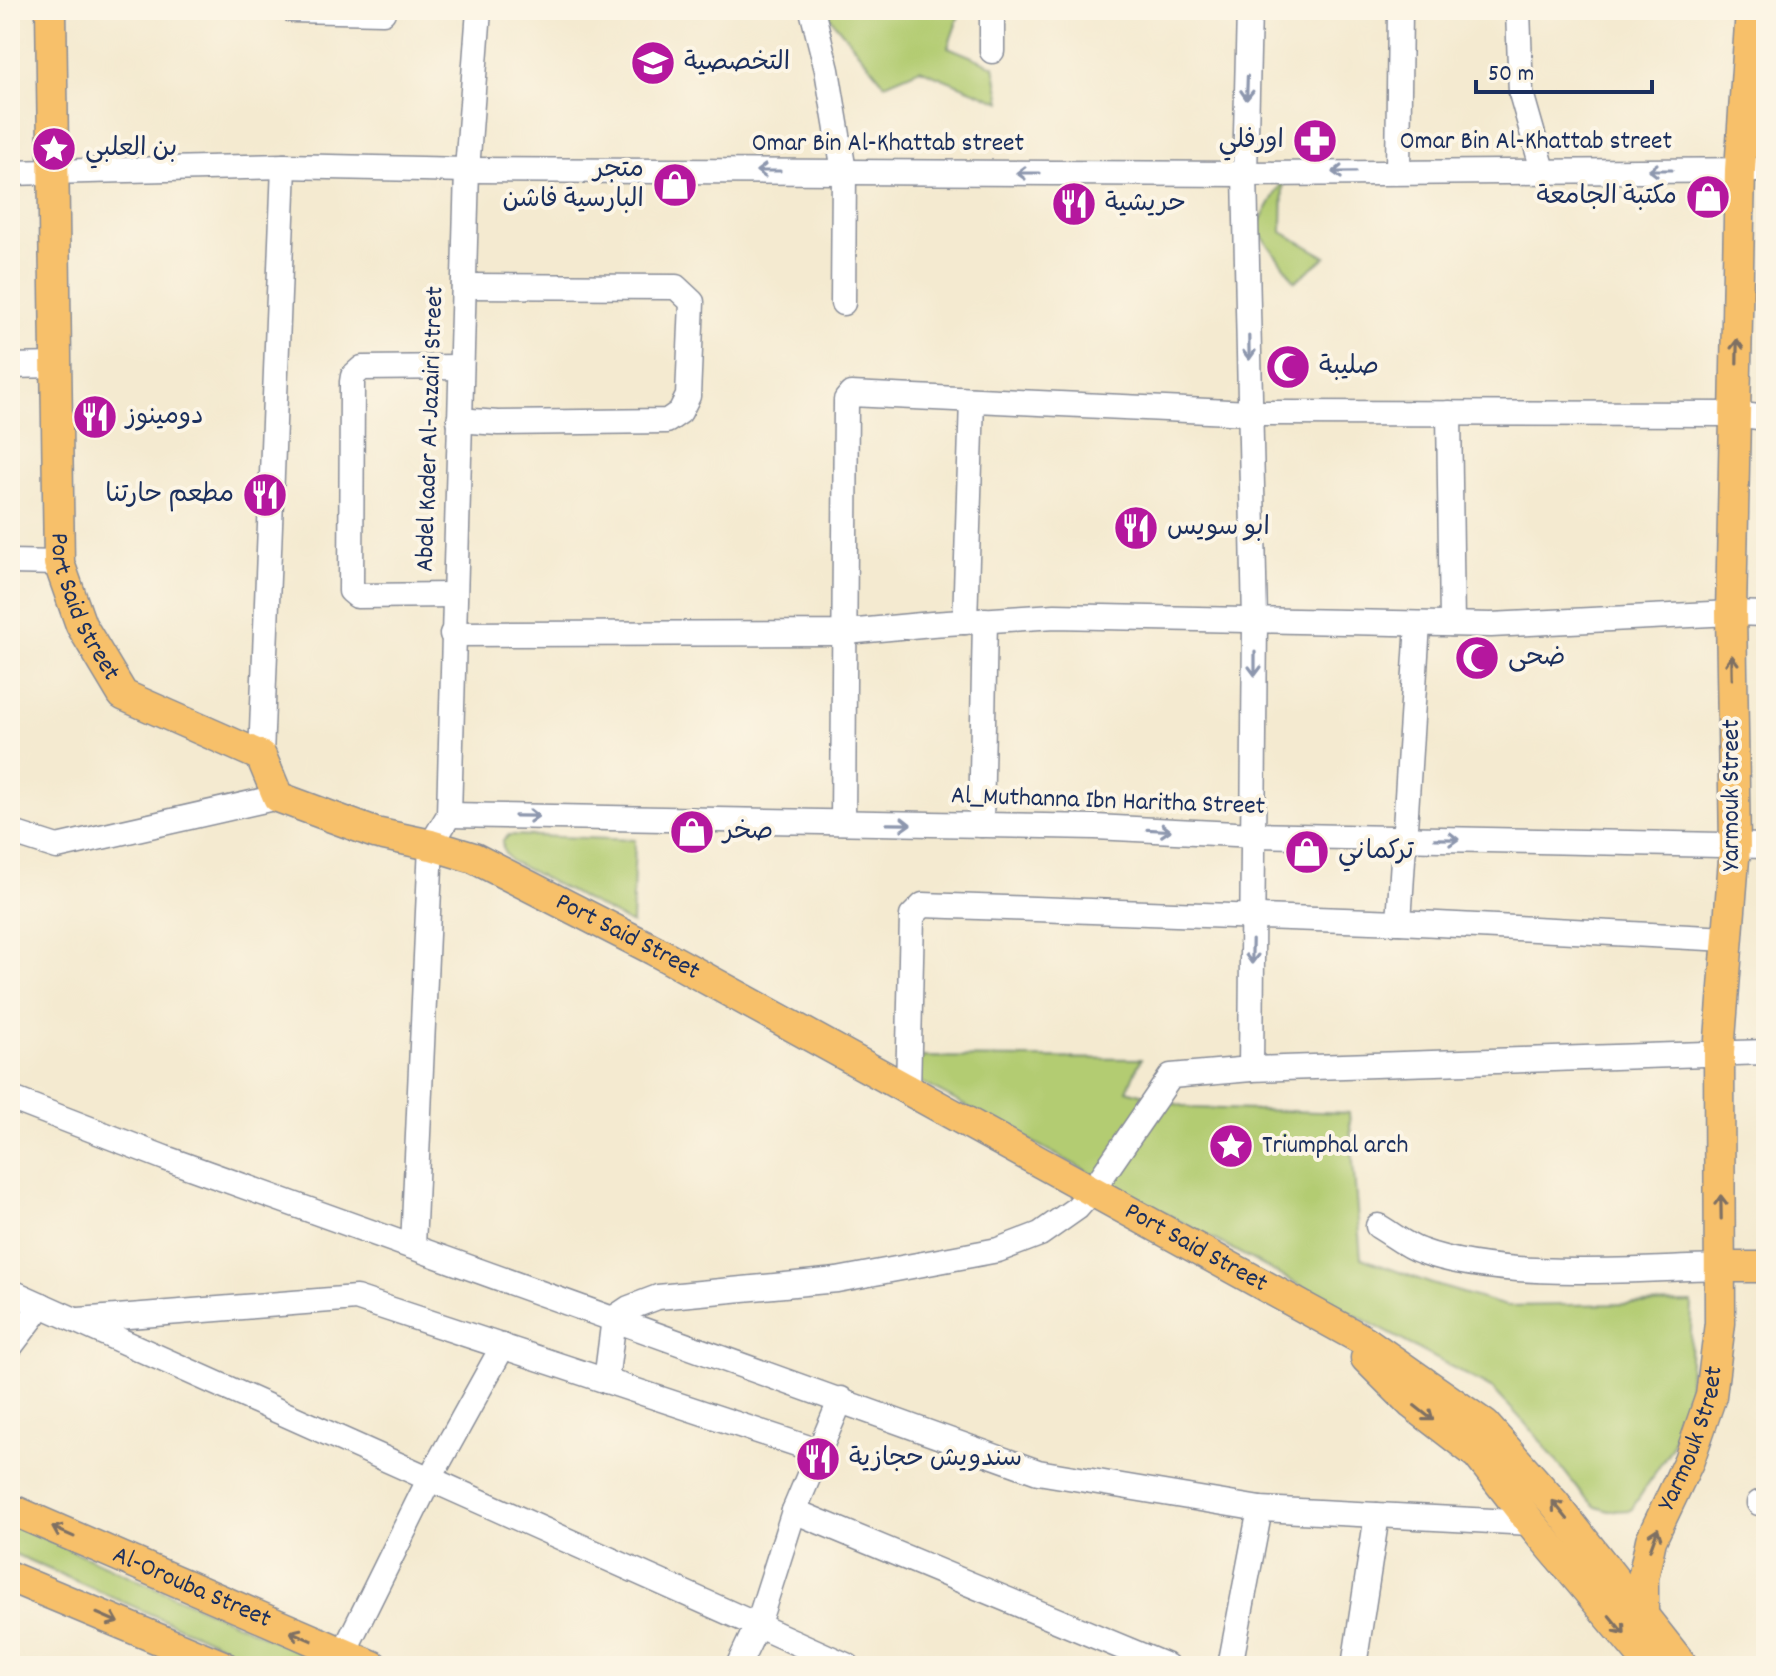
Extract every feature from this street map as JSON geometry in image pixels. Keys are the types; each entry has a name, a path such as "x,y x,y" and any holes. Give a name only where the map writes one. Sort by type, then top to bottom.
{"main road":[{"name":"Port Said Street","path":"51,10 59,563 81,625 123,695 261,756"},
{"name":"Yarmouk Street","path":"1643,1615 1643,1578 1651,1540 1689,1460 1711,1396 1720,1323 1719,1052 1735,846 1731,613 1735,414 1753,170 1751,10"},
{"path":"261,756 278,797"},
{"name":"Port Said Street","path":"278,797 375,833 474,858 654,950 1328,1320 1412,1404 1478,1455 1647,1665"},
{"path":"1722,1267 1766,1267"},
{"path":"1328,1320 1425,1381 1485,1425 1555,1504 1683,1666"},
{"name":"Al-Orouba Street","path":"10,1509 373,1666"},
{"path":"10,1577 223,1666"}],"street":[{"path":"292,10 383,12"},
{"name":"Abdel Kader Al-Jazairi Street","path":"449,815 467,170 479,10"},
{"path":"812,10 827,70 844,171 843,303"},
{"path":"992,10 992,51"},
{"path":"1249,10 1245,174 1255,621 1251,1069"},
{"path":"1398,171 1400,10"},
{"path":"1518,10 1521,93 1543,170"},
{"name":"Omar Bin Al-Khattab street","path":"10,173 284,166 467,170 1245,174 1753,170"},
{"path":"261,756 284,166"},
{"path":"459,420 498,423 667,421 680,412 688,396 692,302 676,287 464,286"},
{"path":"10,366 57,365"},
{"path":"453,595 357,596 351,591 352,382 353,376 362,368 461,367"},
{"path":"843,822 846,400 851,394 1250,413 1735,414 1766,418"},
{"path":"972,400 981,825"},
{"path":"1449,413 1452,624"},
{"path":"10,562 59,563"},
{"path":"452,634 845,632 1055,616 1491,625 1766,614"},
{"path":"1399,922 1418,624"},
{"path":"10,832 57,847 278,797"},
{"path":"413,1246 431,845 449,815"},
{"name":"Al_Muthanna Ibn Haritha Street","path":"449,815 1095,827 1255,835 1766,846"},
{"path":"908,1090 912,916 923,905 1399,922 1728,939"},
{"path":"606,1381 614,1318 629,1308 658,1297 837,1280 904,1270 998,1250 1040,1234 1077,1208 1092,1191 1171,1076 1251,1069 1766,1052"},
{"path":"10,1098 165,1158 1038,1472 1260,1509 1531,1523"},
{"path":"1378,1226 1419,1251 1482,1264 1546,1269 1722,1267"},
{"path":"10,1291 848,1666"},
{"path":"77,1321 356,1298 818,1451"},
{"path":"10,1347 42,1305"},
{"path":"343,1654 430,1478 503,1346"},
{"path":"738,1666 758,1624 794,1511 841,1399"},
{"path":"1230,1666 1260,1509"},
{"path":"794,1511 1167,1666"},
{"path":"1354,1666 1377,1515"}],"green space":[{"path":"824,10 961,10 948,47 994,66 1001,102 920,69 885,84"},
{"path":"1283,180 1282,232 1326,257 1295,281 1256,228"},
{"path":"509,835 635,840 632,924 511,861 504,852 502,842"},
{"path":"916,1057 1141,1059 1127,1090 1191,1108 1349,1113 1361,1258 1506,1306 1692,1303 1689,1387 1671,1448 1631,1510 1609,1511 1596,1507 1493,1389 917,1080"},
{"path":"10,1523 332,1666 268,1666 10,1552"}],"place":[{"name":"التخصصية","path":"653,63"},
{"name":"اورفلي","path":"1315,141"},
{"name":"بن العلبي","path":"54,149"},
{"name":"متجر البارسية فاشن","path":"675,185"},
{"name":"مكتبة الجامعة","path":"1708,197"},
{"name":"حريشية","path":"1074,204"},
{"name":"صليبة","path":"1288,367"},
{"name":"دومينوز","path":"95,417"},
{"name":"مطعم حارتنا","path":"265,495"},
{"name":"ابو سويس","path":"1136,528"},
{"name":"ضحى","path":"1477,658"},
{"name":"صخر","path":"692,832"},
{"name":"تركماني","path":"1307,852"},
{"name":"Triumphal arch","path":"1231,1146"},
{"name":"سندويش حجازية","path":"818,1459"}]}
